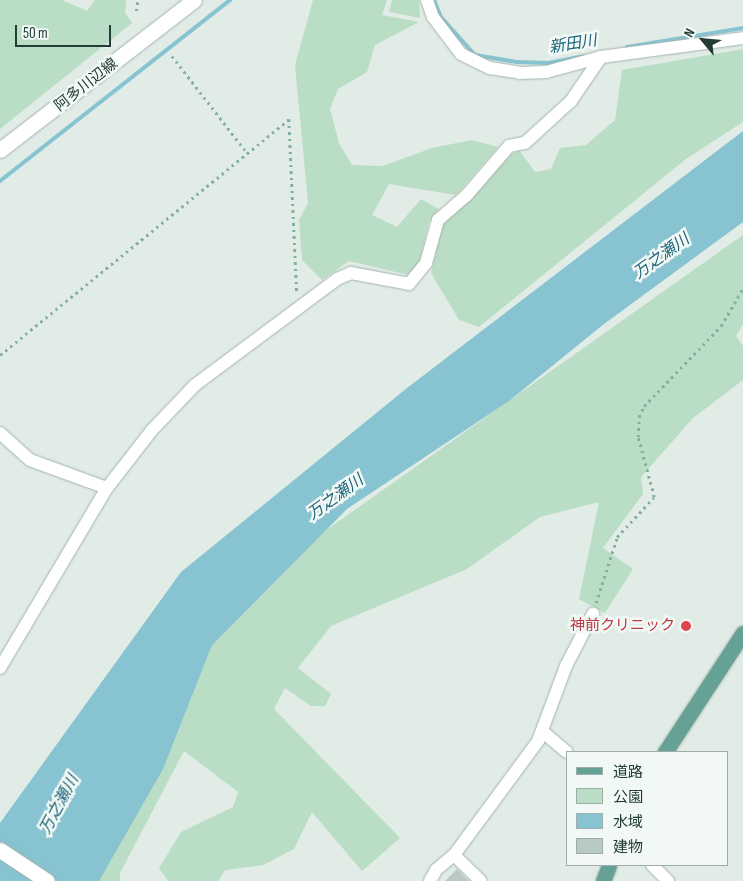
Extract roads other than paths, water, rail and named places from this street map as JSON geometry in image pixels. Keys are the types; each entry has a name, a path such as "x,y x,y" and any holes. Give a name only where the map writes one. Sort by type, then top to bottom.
{"main road":[{"name":"阿多川辺線","path":"0,150 194,0"},
{"path":"666,751 743,633"},
{"path":"0,850 47,881"},
{"path":"602,881 609,866"}],"street":[{"path":"427,0 437,23 461,54 490,68 520,73 546,72 601,57 743,38"},
{"path":"0,668 107,488 152,430 195,385 298,310 337,279 352,273 409,284 426,263 438,220 466,196 509,146 525,143 571,100 601,57"},
{"path":"0,433 30,460 107,488"},
{"path":"430,881 436,870 454,855 543,732 566,666 593,614"},
{"path":"543,732 566,751"},
{"path":"454,855 481,881"},
{"path":"653,866 668,881"}],"water":[{"name":"万之瀬川","path":"743,131 743,222 604,324 509,401 347,509 212,645 163,769 99,881 0,881 0,823 181,572 407,388"}],"waterway":[{"path":"0,181 230,0"},
{"name":"新田川","path":"434,0 441,17 475,55 517,62 548,63 583,56"},
{"name":"新田川","path":"627,47 743,28"}],"place":[{"name":"神前クリニック","path":"686,626"}]}
